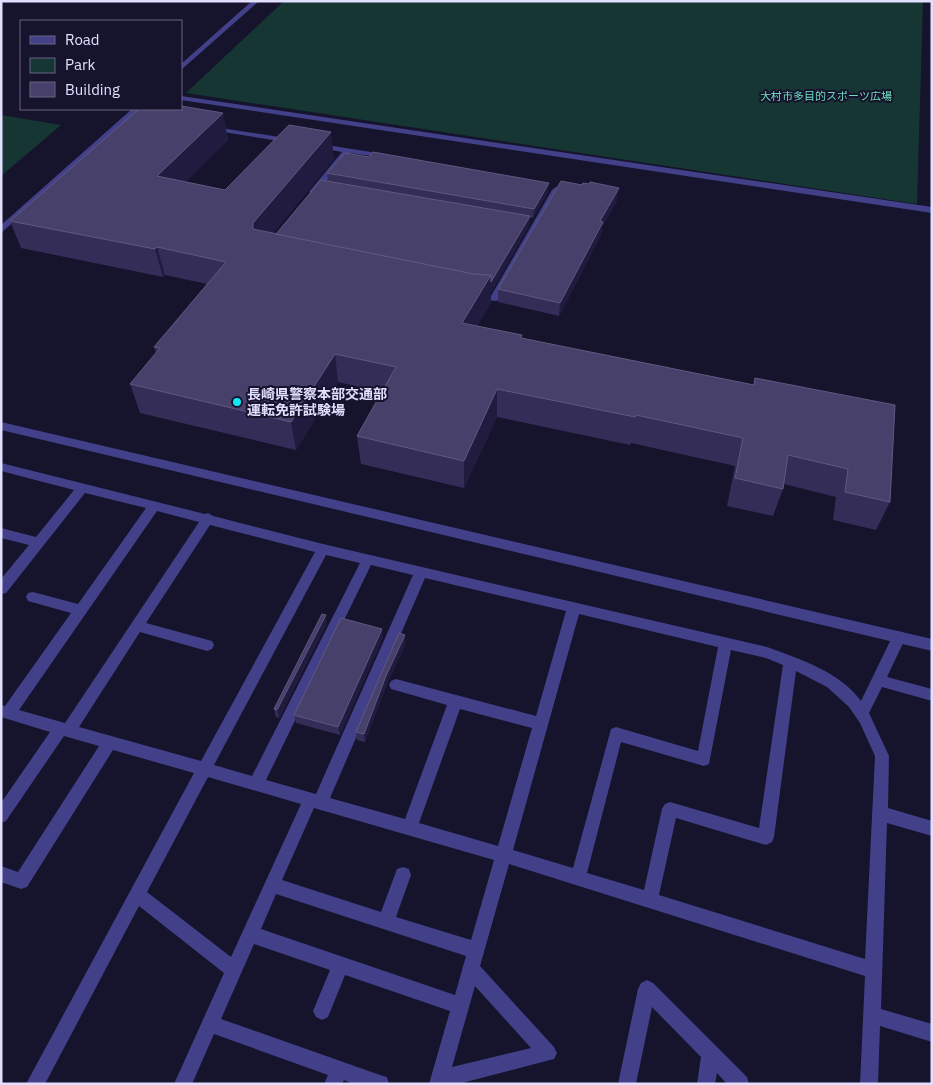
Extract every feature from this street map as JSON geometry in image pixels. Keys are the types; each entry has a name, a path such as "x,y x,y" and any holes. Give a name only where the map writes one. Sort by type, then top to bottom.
{"street":[{"path":"182,67 256,1"},
{"path":"182,98 932,210"},
{"path":"1,230 135,113"},
{"path":"206,127 300,142"},
{"path":"310,144 371,154"},
{"path":"306,200 324,186 348,150"},
{"path":"464,295 494,299 531,222 556,190"},
{"path":"1,426 932,646"},
{"path":"1,467 208,518 323,549 767,653 806,668 839,688 862,713 882,756 869,1084"},
{"path":"1,589 83,487"},
{"path":"155,505 81,610 5,712 504,856 874,970"},
{"path":"1,816 137,626 208,518"},
{"path":"1,532 38,542"},
{"path":"35,1084 323,549"},
{"path":"256,784 368,559"},
{"path":"183,1084 272,885 315,801 421,572"},
{"path":"33,597 81,610"},
{"path":"439,1081 574,607"},
{"path":"137,626 206,645"},
{"path":"862,713 899,637"},
{"path":"578,878 616,734 704,759 726,643"},
{"path":"650,901 670,809 766,837 790,662"},
{"path":"878,680 932,695"},
{"path":"396,685 540,724"},
{"path":"409,828 456,700"},
{"path":"1,874 21,881 110,742"},
{"path":"879,813 932,829"},
{"path":"386,922 403,876"},
{"path":"272,885 477,951"},
{"path":"137,894 234,970"},
{"path":"250,934 461,1006"},
{"path":"322,1011 340,965"},
{"path":"439,1081 548,1053 471,969"},
{"path":"627,1084 647,989 740,1084"},
{"path":"872,1015 932,1033"},
{"path":"210,1024 336,1076 380,1084"},
{"path":"706,1084 711,1054"}],"green space":[{"name":"大村市多目的スポーツ広場","path":"284,1 923,1 917,204 186,93"},
{"path":"1,115 61,125 1,176"}],"building":[{"path":"182,106 223,113 157,176 225,190 289,125 331,132 253,223 253,229 474,274 491,275 462,323 522,335 521,338 754,385 755,378 895,405 890,502 845,492 848,469 788,455 783,489 735,478 743,438 636,415 635,417 497,389 464,461 357,436 396,367 335,354 291,422 130,384 160,348 154,347 226,262 157,247 155,249 10,221 138,110 182,110"},
{"path":"373,152 549,183 534,209 327,173 345,153 369,157"},
{"path":"321,180 530,216 491,282 491,275 474,274 276,234"},
{"path":"561,181 582,185 583,183 589,184 590,182 619,188 600,221 603,222 560,303 498,289"},
{"path":"322,614 326,615 277,710 274,709"},
{"path":"341,618 382,629 338,727 294,715"},
{"path":"399,633 405,635 386,676 364,734 356,732"}],"place":[{"name":"長崎県警察本部交通部 運転免許試験場","path":"237,402"}]}
